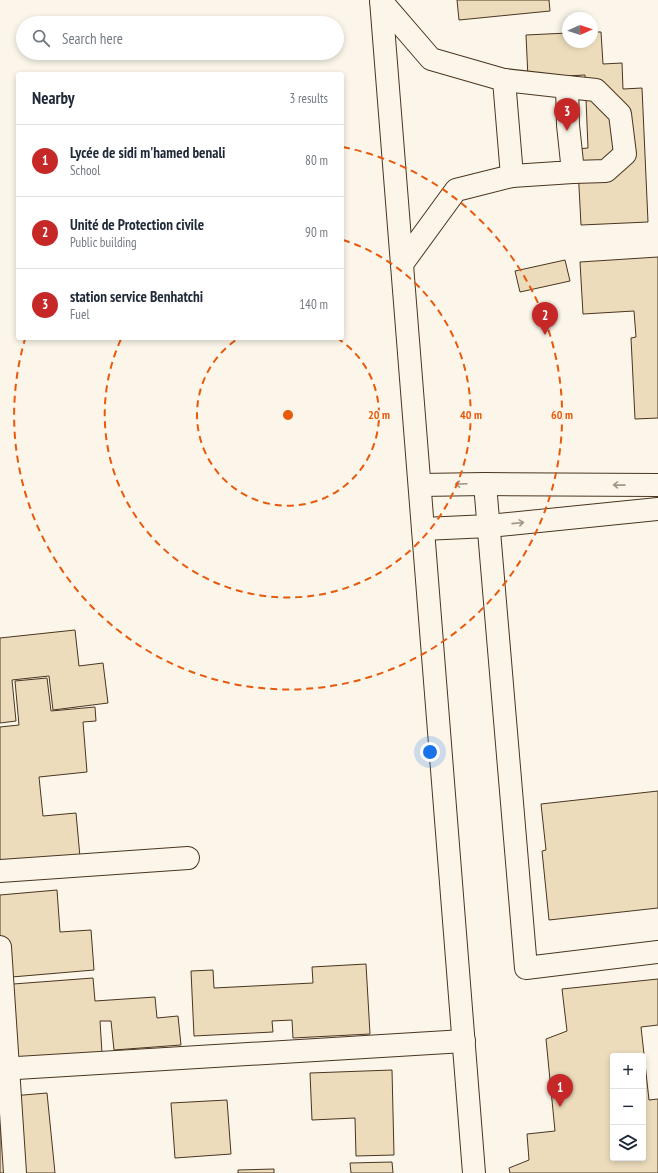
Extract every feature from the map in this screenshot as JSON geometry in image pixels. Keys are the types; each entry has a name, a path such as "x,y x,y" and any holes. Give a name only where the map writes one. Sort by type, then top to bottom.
{"street":[{"path":"381,1 431,59 504,80 596,90 620,114 625,154 606,172 573,172 512,176 456,190 402,264"},
{"path":"381,1 474,1173"},
{"path":"504,80 512,176"},
{"path":"567,87 568,125 573,172"},
{"path":"420,486 485,484 658,485"},
{"path":"485,484 526,968 658,952"},
{"path":"423,529 489,526 658,509"},
{"path":"0,871 188,858"},
{"path":"0,947 4,1069 15,1173"},
{"path":"4,1069 464,1041"}],"building":[{"path":"457,0 549,0 550,11 459,20"},
{"path":"598,32 601,32 603,64 622,63 623,89 642,88 648,222 581,225 577,149 588,148 585,75 528,78 526,35 562,33 562,48 598,48"},
{"path":"658,257 658,418 635,419 631,338 636,337 634,311 583,314 580,262"},
{"path":"565,260 570,281 520,292 515,271"},
{"path":"75,630 79,666 103,663 108,703 53,710 49,676 12,680 16,721 0,723 0,638"},
{"path":"47,678 51,711 95,707 96,721 83,722 87,772 39,777 43,816 76,813 80,857 0,864 0,727 19,725 15,681"},
{"path":"658,791 658,908 549,920 542,851 546,850 541,804"},
{"path":"57,890 60,932 91,930 94,970 0,978 0,895"},
{"path":"366,964 370,1034 293,1038 292,1020 272,1021 273,1032 194,1036 191,971 213,970 214,988 313,983 312,967"},
{"path":"93,978 95,1001 155,997 157,1018 178,1016 181,1045 114,1050 111,1021 100,1021 102,1053 2,1060 0,985"},
{"path":"658,979 658,1025 641,1027 644,1053 610,1053 610,1161 646,1161 646,1073 649,1100 658,1099 658,1173 510,1173 509,1168 529,1160 527,1134 555,1131 546,1039 567,1031 562,989"},
{"path":"392,1070 394,1155 356,1156 355,1118 312,1120 310,1073"},
{"path":"47,1093 55,1173 0,1173 0,1097"},
{"path":"227,1100 231,1154 175,1158 171,1103"},
{"path":"392,1162 393,1173 351,1173 350,1163"},
{"path":"274,1169 274,1173 238,1173 238,1170"}],"place":[{"name":"station service Benhatchi","path":"567,131"},
{"name":"Unité de Protection civile","path":"545,335"},
{"name":"Lycée de sidi m'hamed benali","path":"560,1107"}]}
